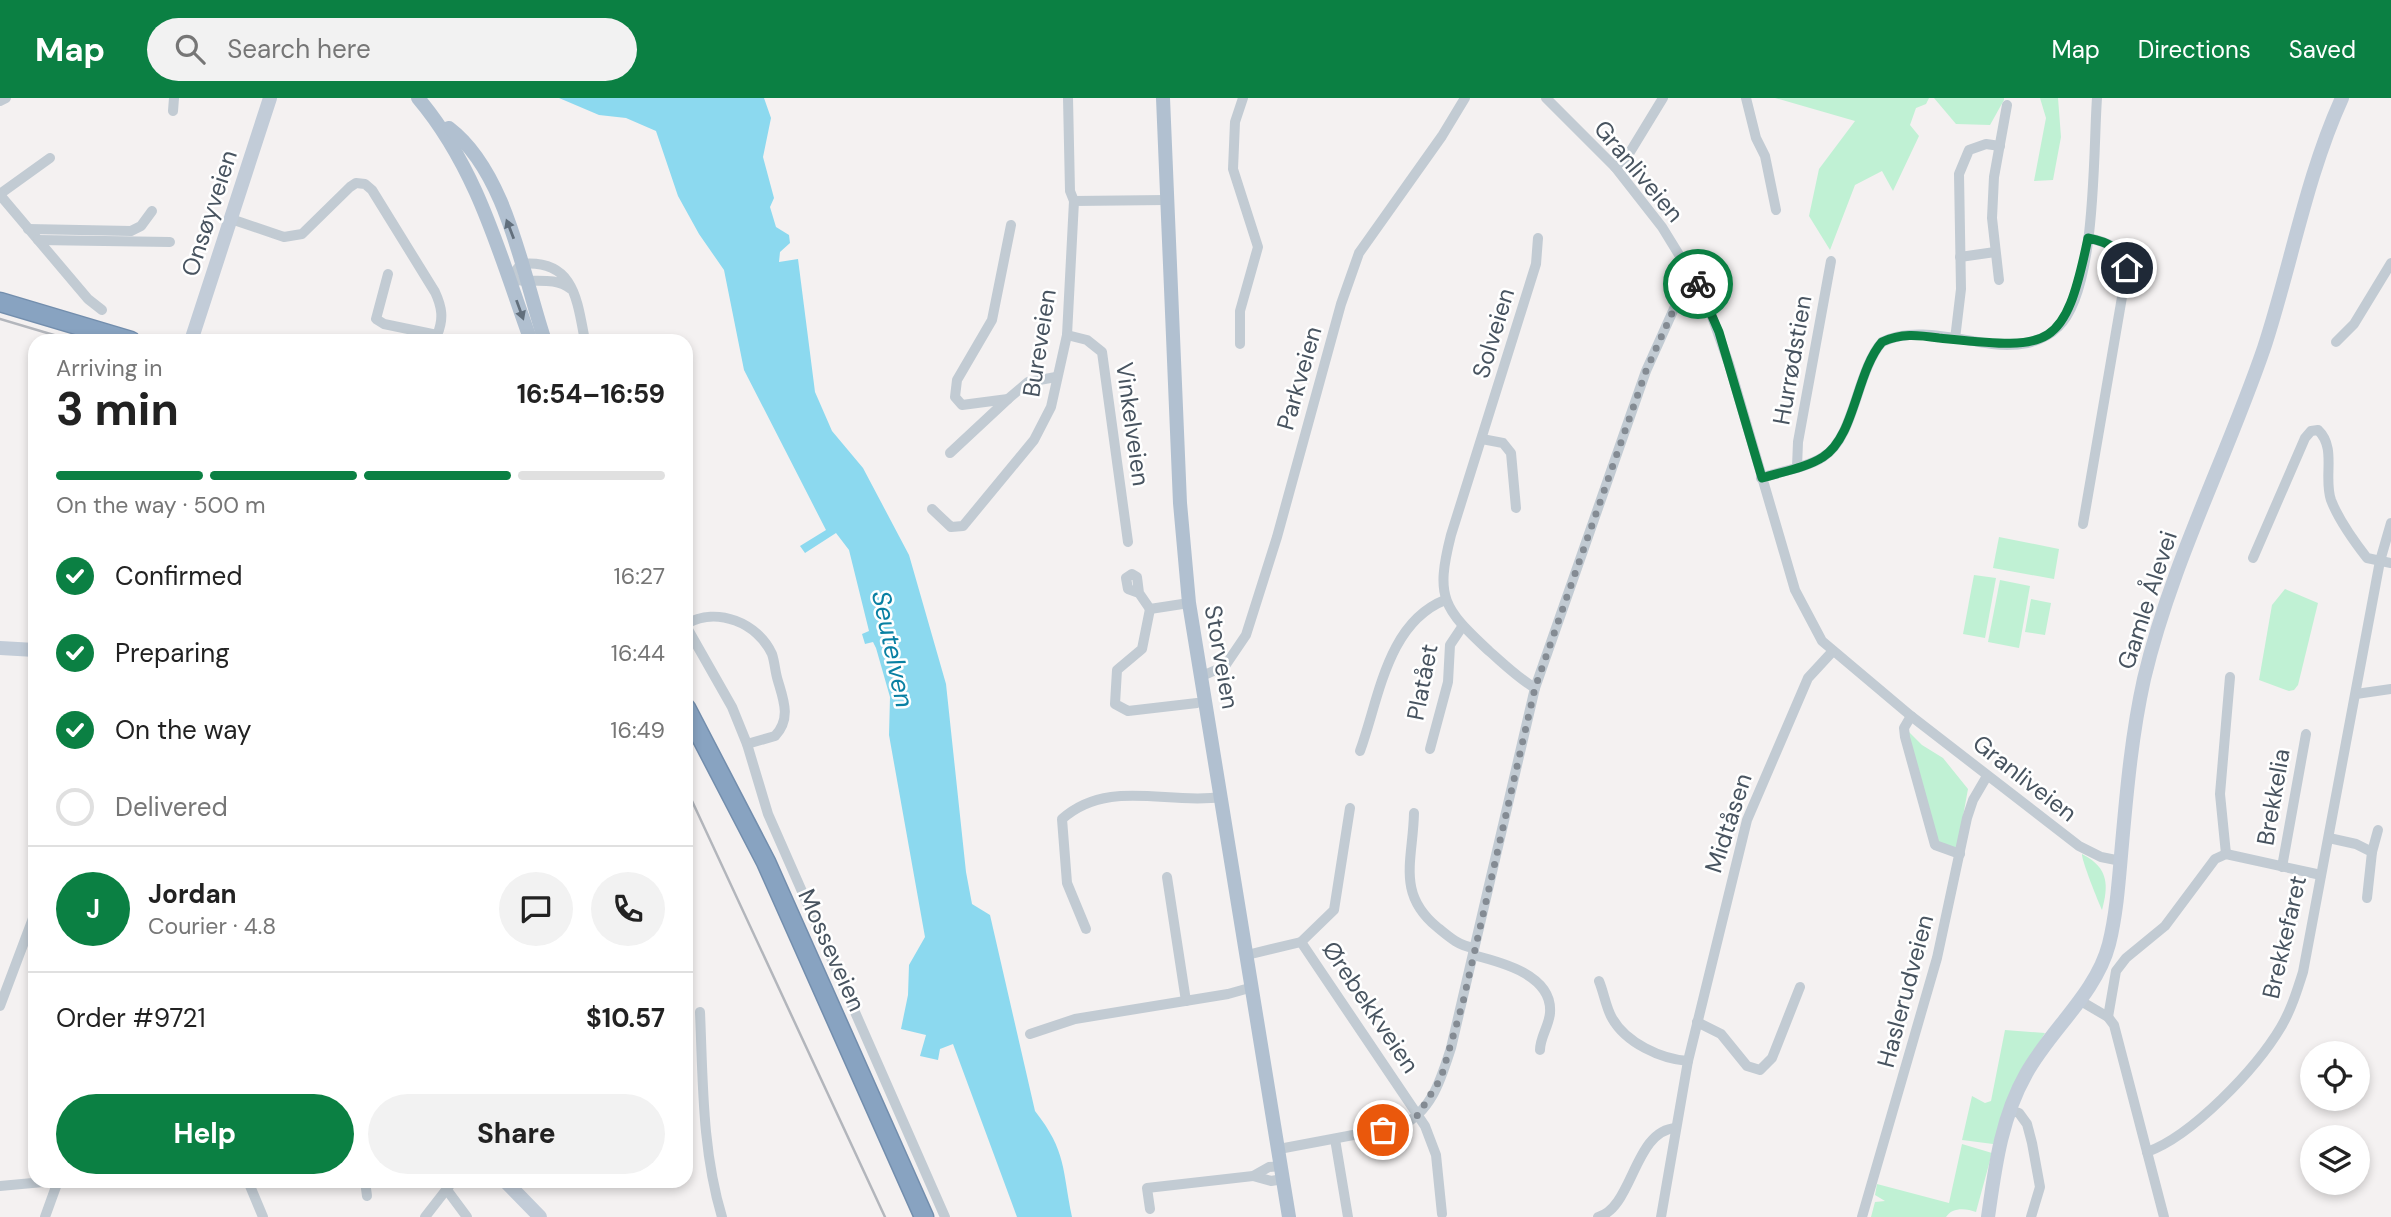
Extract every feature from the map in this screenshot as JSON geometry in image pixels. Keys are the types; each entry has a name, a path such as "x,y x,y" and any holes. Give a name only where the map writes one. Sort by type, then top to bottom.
{"highway":[{"path":"0,302 107,334"},
{"name":"Mosseveien","path":"693,721 766,862 924,1217"},
{"name":"Mosseveien","path":"693,747 754,865 911,1217"}],"main road":[{"name":"Onsøyveien","path":"193,334 270,98"},
{"path":"418,98 438,122 477,190 529,334"},
{"name":"Storveien","path":"1163,98 1182,538 1189,603 1289,1217"},
{"name":"Gamle Ålevei","path":"1988,1217 1997,1156 2009,1110 2031,1065 2079,1000 2102,964 2109,945 2134,733 2157,634 2209,485 2263,351 2317,168 2342,98"},
{"path":"438,122 452,130 489,178 528,283 543,334"},
{"path":"0,648 28,650"},
{"path":"512,1188 540,1217"}],"street":[{"path":"0,101 6,98"},
{"path":"173,111 174,98"},
{"name":"Bureveien","path":"932,509 951,527 958,528 981,508 1045,424 1067,335 1074,201 1070,191 1072,153 1068,98"},
{"path":"1240,344 1240,311 1258,247 1233,169 1235,122 1243,98"},
{"name":"Parkveien","path":"1202,676 1217,671 1232,659 1246,635 1278,537 1341,304 1359,253 1442,136 1465,98"},
{"name":"Granliveien","path":"1546,98 1615,167 1662,227 1695,277 1719,332 1796,590 1814,627 1832,652 1910,716 2079,846 2101,857 2120,861"},
{"path":"1615,167 1627,157 1663,98"},
{"path":"1747,98 1756,138 1765,156 1776,210"},
{"path":"1762,478 1822,457 1836,443 1863,373 1882,342 1910,334 2014,345 2046,336 2067,317 2075,298 2088,238 2096,98"},
{"path":"1999,280 1995,252 1994,177 2007,105"},
{"path":"1955,339 1961,306 1958,194 1963,159 1978,146 2000,146"},
{"path":"50,158 0,195 89,299 102,310"},
{"path":"231,219 264,231 293,237 302,234 350,187 356,183 365,184 372,190 441,304 442,324 438,334"},
{"path":"1074,201 1167,200"},
{"path":"28,229 131,231 142,226 152,211"},
{"path":"1008,399 962,405 957,403 954,391 992,320 1011,225"},
{"name":"Solveien","path":"1445,600 1442,581 1445,558 1536,264 1538,238"},
{"path":"2083,524 2127,268 2124,258 2111,244 2088,238"},
{"path":"38,240 170,242"},
{"path":"1960,257 1995,252"},
{"name":"Hurrødstien","path":"1797,467 1798,442 1831,261"},
{"path":"571,289 552,279 528,283 509,279 521,264 536,263 561,271 569,279 583,334"},
{"path":"2336,342 2354,324 2391,263"},
{"path":"388,274 376,319 384,324 421,334"},
{"path":"1279,1149 1401,1126 1418,1115 1441,1078 1474,951 1535,688 1646,371 1681,293 1695,277"},
{"name":"Vinkelveien","path":"1067,335 1087,341 1102,352 1129,542"},
{"path":"950,453 1028,382 1056,377"},
{"path":"2253,558 2305,438 2311,431 2318,430 2325,437 2329,452 2330,498 2344,526 2367,558 2386,562"},
{"path":"1482,439 1503,443 1509,449 1515,474 1516,508"},
{"name":"Brekkefaret","path":"2147,1153 2175,1138 2252,1064 2280,1028 2303,971 2356,694 2386,562 2391,523"},
{"path":"1139,593 1150,609 1142,649 1117,670 1115,704 1128,711 1196,703"},
{"path":"1360,751 1388,663 1418,615 1426,608 1445,600 1462,627 1535,688"},
{"path":"1150,609 1189,603"},
{"path":"693,622 708,616 733,620 757,633 772,654 786,704 783,724 775,736 747,744"},
{"name":"Platået","path":"1430,749 1448,682 1450,645 1462,627"},
{"path":"693,637 732,707 747,744 768,814 945,1217"},
{"name":"Midtåsen","path":"1661,1217 1688,1061 1747,820 1808,677 1832,652"},
{"path":"2226,854 2220,794 2230,677"},
{"path":"2356,694 2391,689"},
{"path":"1910,716 1904,728 1905,737 1935,845 1961,854"},
{"name":"Brekkelia","path":"2282,867 2306,734"},
{"name":"Haslerudveien","path":"1862,1217 1937,958 1973,800 1987,776"},
{"path":"1086,929 1067,883 1062,819 1093,799 1111,795 1194,800 1222,797"},
{"path":"1247,955 1301,942 1337,904 1342,846 1350,808"},
{"path":"1414,813 1409,874 1412,898 1424,916 1460,945 1516,969 1542,986 1550,1010 1540,1050"},
{"path":"2367,898 2372,852 2378,831"},
{"path":"2329,838 2356,844 2372,852"},
{"name":"Brekkelia","path":"2108,1017 2116,971 2126,958 2165,926 2215,859 2226,854 2321,875"},
{"path":"1167,877 1186,1001"},
{"path":"0,1006 28,932"},
{"name":"Ørebekkveien","path":"1301,942 1418,1115 1436,1155 1442,1214"},
{"path":"1599,981 1613,1020 1628,1035 1659,1056 1688,1061"},
{"path":"1697,1022 1721,1034 1747,1066 1760,1070 1772,1058 1800,987"},
{"path":"1030,1034 1075,1019 1253,991"},
{"path":"2079,1000 2108,1017 2114,1025 2164,1217"},
{"path":"700,1013 705,1133 711,1179 722,1217"},
{"path":"2009,1110 2020,1113 2027,1124 2035,1157 2040,1187 2031,1217"},
{"path":"1598,1217 1612,1210 1619,1200 1644,1150 1665,1131 1676,1128"},
{"path":"1335,1139 1348,1217"},
{"path":"1150,1209 1147,1188 1253,1176 1271,1181 1282,1172"},
{"path":"0,1186 28,1184"},
{"path":"45,1217 54,1188"},
{"path":"251,1188 263,1217"},
{"path":"366,1188 367,1196"},
{"path":"425,1217 448,1188"},
{"path":"451,1188 467,1217"}],"green space":[{"path":"1775,98 1929,98 1926,104 1916,108 1910,125 1919,136 1893,191 1882,171 1855,185 1830,250 1809,216 1819,169 1855,121"},
{"path":"1934,98 2004,100 1990,125 1956,124"},
{"path":"2040,98 2058,98 2061,137 2053,180 2034,181 2046,118"},
{"path":"1999,537 2059,549 2054,579 1993,568"},
{"path":"1974,575 1996,578 1985,638 1963,634"},
{"path":"2000,580 2030,586 2019,648 1988,642"},
{"path":"2285,589 2318,603 2298,685 2289,691 2259,680 2272,605"},
{"path":"2031,599 2051,603 2045,635 2025,632"},
{"path":"1908,731 1922,745 1943,758 1968,789 1957,849 1938,842"},
{"path":"2082,854 2098,865 2105,879 2102,910 2082,858"},
{"path":"2005,1030 2045,1033 2022,1069 1993,1144 1962,1140 1972,1096 1985,1103 1991,1101"},
{"path":"1962,1144 1992,1153 1976,1212 1959,1209 1946,1217 1871,1217 1875,1202 1885,1201 1875,1195 1877,1184 1949,1203"}],"water":[{"name":"Seutelven","path":"559,98 764,98 771,118 763,157 774,198 770,207 776,227 789,235 790,243 780,252 779,262 798,259 815,392 832,431 863,468 909,555 946,684 966,872 972,904 990,915 1035,1111 1053,1138 1062,1161 1072,1217 1017,1217 953,1044 940,1049 938,1060 920,1056 926,1035 901,1029 908,995 909,965 925,937 889,735 890,697 876,648 873,642 865,644 862,634 869,631 849,550 836,533 805,553 800,546 826,530 744,370 724,270 699,234 678,196 656,131 626,118 599,115"}],"railway":[{"path":"0,319 50,334"},
{"path":"693,803 885,1217"}],"way so far":[{"path":"1383,1130 1401,1126 1418,1115 1433,1096 1441,1078 1463,1002 1535,688 1646,371 1681,293 1695,277 1698,284"}],"route":[{"path":"1698,284 1719,332 1762,478 1811,463 1829,452 1843,431 1863,373 1882,342 1898,335 1910,334 2002,345 2031,342 2046,336 2067,317 2075,298 2088,238 2111,244 2124,258 2127,268"}]}
